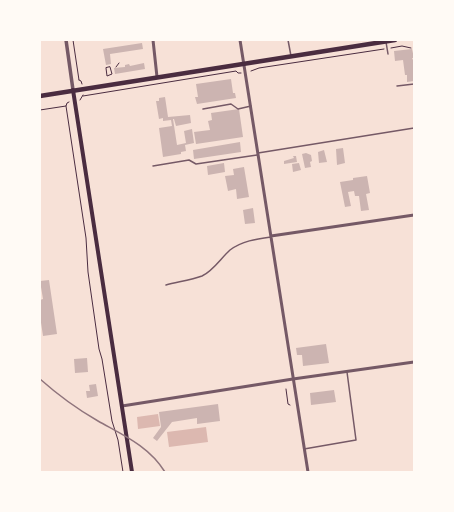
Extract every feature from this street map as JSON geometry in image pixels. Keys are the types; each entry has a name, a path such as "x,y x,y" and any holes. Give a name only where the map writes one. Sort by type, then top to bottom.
{"main road":[{"path":"40,96 395,40"},
{"path":"73,90 132,472"}],"street":[{"path":"66,40 73,90"},
{"path":"153,40 157,77"},
{"path":"240,40 308,472"},
{"path":"271,236 414,215"},
{"path":"122,406 293,379 414,362"}],"lane":[{"path":"288,40 291,56"},
{"path":"386,41 388,54"},
{"path":"397,86 414,84"},
{"path":"203,109 231,104 238,109 251,106"},
{"path":"153,166 189,160 196,164 414,128"},
{"path":"166,284 202,276 229,251 238,245 271,236"},
{"path":"304,449 356,440 347,372"}],"path":[{"path":"73,40 79,80 82,84"},
{"path":"251,71 259,68 387,48 402,46 411,48"},
{"path":"116,67 119,63"},
{"path":"111,67 112,74 107,76 106,68 111,67"},
{"path":"80,100 83,95 236,71 241,73"},
{"path":"66,99 86,238 88,272 99,349 112,421 118,440 123,472"},
{"path":"40,110 66,106"},
{"path":"286,390 288,404 290,405"}],"shaded area":[{"path":"158,414 160,426 138,429 137,417"},
{"path":"206,427 208,442 169,447 167,432"}],"building":[{"path":"142,43 143,49 110,54 111,64 106,65 103,49"},
{"path":"412,49 414,58 412,58 414,62 414,81 407,82 407,75 405,75 403,60 395,61 394,51"},
{"path":"144,63 145,69 115,74 114,68 125,67 125,65 129,64 130,66"},
{"path":"231,79 233,93 235,93 236,98 197,104 195,97 198,97 196,84"},
{"path":"165,97 168,117 190,115 191,123 176,126 173,119 177,145 186,143 184,131 192,129 194,143 185,145 186,151 181,152 181,154 163,157 159,128 172,126 171,120 163,121 163,118 159,119 156,101 159,101 159,98"},
{"path":"239,109 243,137 196,144 194,132 210,130 208,121 212,120 211,113"},
{"path":"240,142 241,152 194,159 193,150"},
{"path":"343,148 345,163 337,165 336,149"},
{"path":"324,150 327,162 319,163 318,152"},
{"path":"306,153 311,155 312,161 310,162 311,167 305,168 302,154"},
{"path":"293,156 296,156 297,162 284,164 284,161 294,158"},
{"path":"224,163 225,172 208,175 207,166"},
{"path":"299,163 301,170 293,172 292,164"},
{"path":"244,167 249,197 237,199 236,189 228,191 225,176 234,175 233,169"},
{"path":"367,176 370,193 366,194 369,210 361,211 359,196 355,196 354,191 348,192 351,206 345,207 340,182"},
{"path":"253,208 255,223 245,224 243,210"},
{"path":"49,280 57,334 43,336 40,316 40,300 43,299 40,281"},
{"path":"326,344 329,363 303,366 302,355 297,355 296,348"},
{"path":"87,358 88,372 75,373 74,359"},
{"path":"96,384 98,396 87,398 86,391 90,391 89,385"},
{"path":"334,390 336,402 311,405 310,393"},
{"path":"218,404 220,421 197,424 197,418 172,422 157,441 153,438 161,427 159,412"}],"railway":[{"path":"40,379 75,407 135,442 151,455 165,472"}]}
